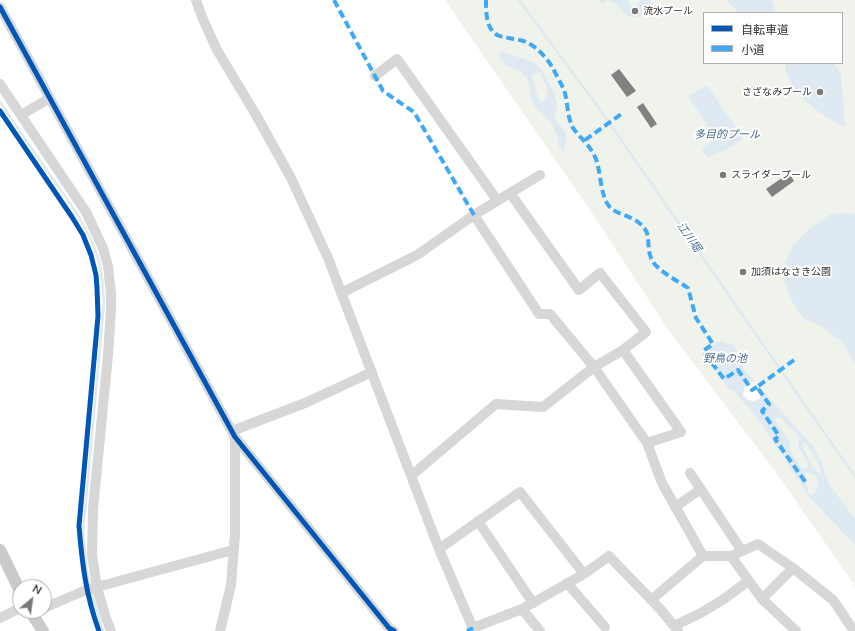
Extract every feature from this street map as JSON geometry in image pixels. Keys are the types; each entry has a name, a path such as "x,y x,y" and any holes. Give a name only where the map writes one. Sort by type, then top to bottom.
{"main road":[{"path":"0,550 14,579"},
{"path":"37,619 42,631"}],"street":[{"path":"196,0 217,50 256,115 291,178 328,258 440,548 474,629 522,609 584,574 609,556 676,628 724,599 748,581"},
{"path":"0,8 233,434 389,630"},
{"path":"375,76 397,59 497,200"},
{"path":"0,84 86,212 103,248 108,266 111,310 108,355 92,509 92,555 97,588 111,631"},
{"path":"21,115 50,98"},
{"path":"341,293 417,255 497,200 540,175"},
{"path":"412,475 496,404 543,406 594,367 623,350 646,332 600,272 579,290 510,193"},
{"path":"474,215 539,314 550,314 594,367 647,443 662,483 703,556"},
{"path":"623,350 681,432 647,443"},
{"path":"233,434 372,372"},
{"path":"220,631 231,585 233,550 236,534 233,434"},
{"path":"690,473 742,551"},
{"path":"675,507 701,489"},
{"path":"440,548 520,492 584,574"},
{"path":"478,521 533,603"},
{"path":"651,600 703,556 731,556 758,544 793,568 833,600 854,631"},
{"path":"52,604 86,590 233,550"},
{"path":"731,556 762,599 796,631"},
{"path":"762,599 793,568"},
{"path":"567,583 605,627"},
{"path":"522,609 540,631"},
{"path":"0,618 12,612"}],"shaded area":[{"name":"加須はなさき公園","path":"445,0 855,0 855,586 775,471 669,331 592,213"}],"water":[{"path":"599,0 607,0 603,3"},
{"name":"流水プール","path":"607,0 628,0 631,6 635,7 638,5 640,0 651,0 651,6 644,15 631,17 625,14 616,4"},
{"path":"727,0 772,0 776,12 738,12"},
{"path":"502,51 534,63 545,75 556,100 557,106 554,119 562,127 566,134 563,152 559,147 558,139 552,124 534,105 531,98 528,80 521,71 508,67 500,59 499,53","holes":["540,73 546,84 548,92 547,96 542,102 539,100 532,77 532,74"]},
{"name":"さざなみプール","path":"785,64 835,64 841,74 845,125 842,126 833,121 805,100 791,83"},
{"name":"多目的プール","path":"707,85 743,138 721,153 720,151 708,158 702,150 703,147 714,140 715,136 688,97"},
{"path":"831,214 855,214 855,363 841,341 819,325 803,318 791,300 784,280 785,261 794,245 808,230"},
{"name":"野鳥の池","path":"718,341 733,345 741,357 744,370 813,446 822,463 828,483 855,519 855,545 810,498 762,424 735,392 729,389 703,353","holes":["778,416 799,436 798,447 808,462 807,468 801,468 792,454 789,440 776,422 775,418","805,442 816,459 821,473 819,473 812,466 802,445","805,471 814,474 818,483 817,490 812,496 808,493"]}],"pier":[{"path":"751,382 755,382 763,392 760,398 754,401 748,400 743,395 744,388"}],"building":[{"path":"619,69 636,91 627,97 611,75"},
{"path":"643,103 657,124 651,128 637,107"},
{"path":"789,173 794,181 772,197 766,189"}],"waterway":[{"name":"江川堀","path":"519,0 601,111 855,477"},
{"path":"0,102 82,222 91,240 101,269 104,303 83,534 90,586"},
{"path":"91,591 103,631"}],"marked path":[{"path":"334,0 383,91 414,112 474,215"},
{"path":"486,0 488,23 493,32 503,37 527,42 543,54 553,68 564,90 573,128 588,145 597,162 606,202 616,212 636,220 641,224 647,232 650,254 653,262 662,271 688,288 696,318 713,344 703,351 724,379 738,370 752,390 757,387"},
{"path":"585,140 624,112"},
{"path":"794,360 757,387 769,404 762,411 779,436 775,439 806,483"},
{"path":"467,631 473,628"}],"cycle path":[{"path":"0,7 235,437 389,628 394,631"},
{"path":"0,111 83,235 91,255 96,275 98,316 79,526 85,579 99,631"}],"place":[{"name":"流水プール","path":"635,11"},
{"name":"さざなみプール","path":"820,92"},
{"name":"スライダープール","path":"723,175"},
{"name":"加須はなさき公園","path":"743,272"}]}
